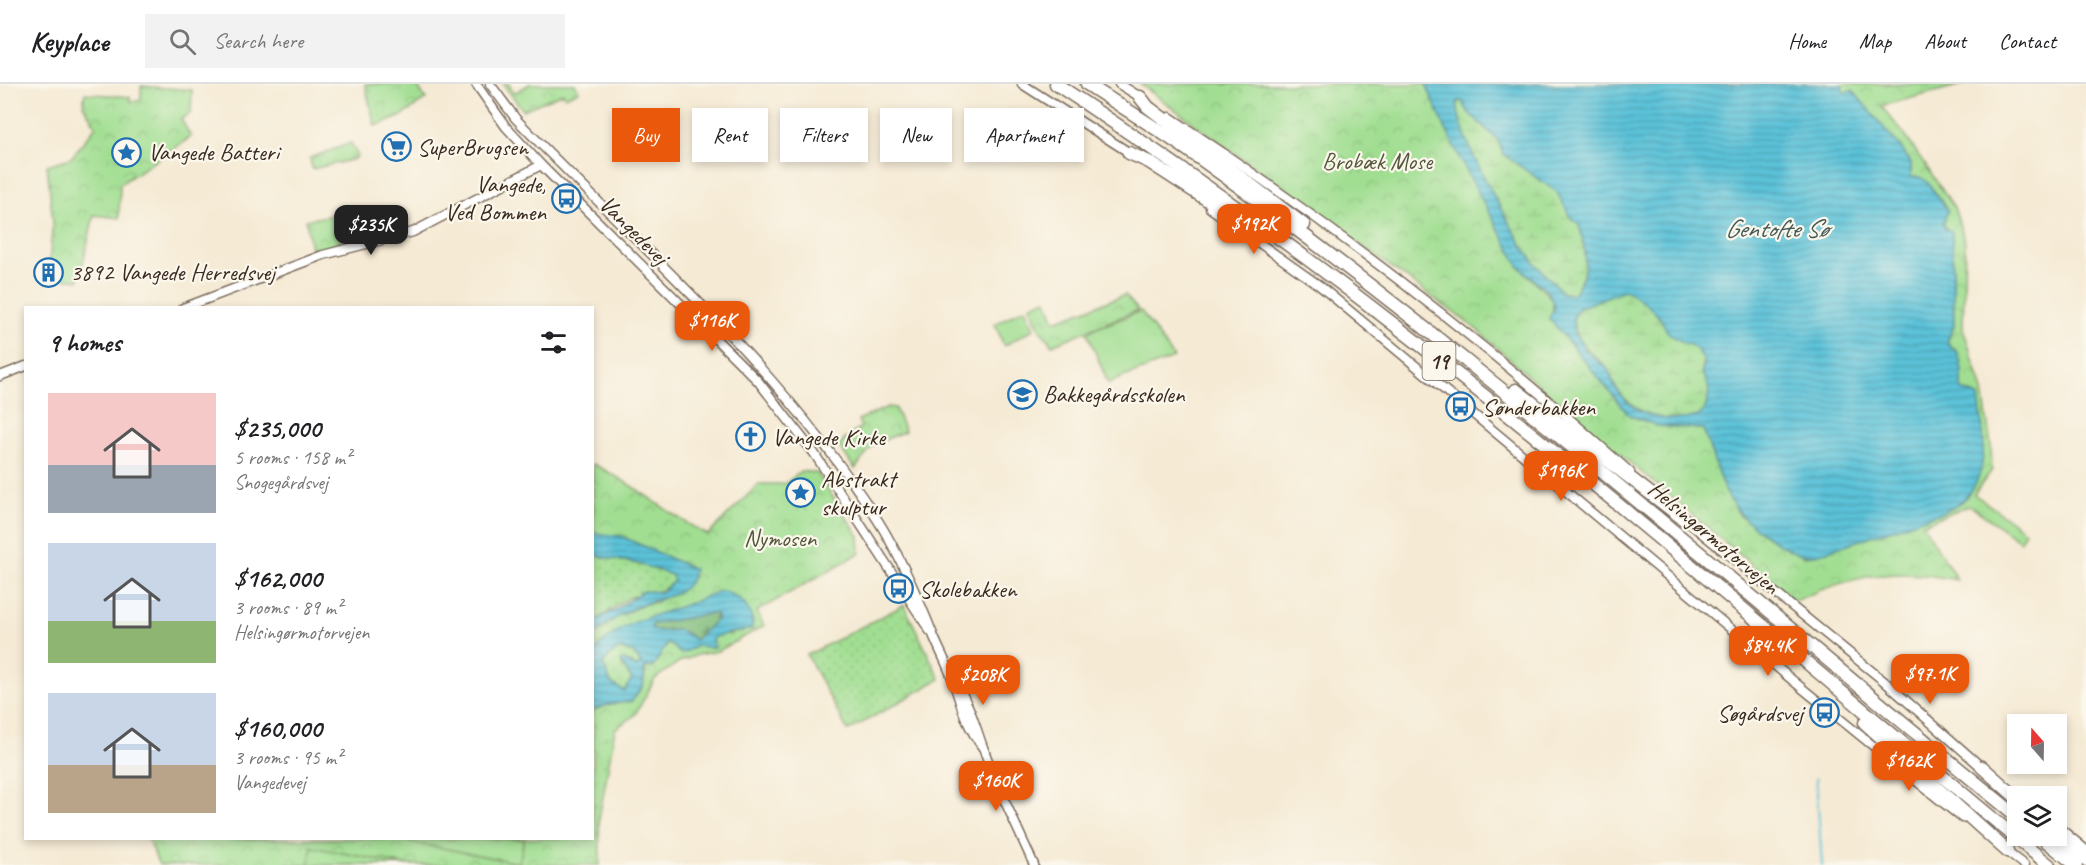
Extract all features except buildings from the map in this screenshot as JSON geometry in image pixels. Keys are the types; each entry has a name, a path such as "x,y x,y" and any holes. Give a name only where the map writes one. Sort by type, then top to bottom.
{"highway":[{"name":"Helsingørmotorvejen","path":"1056,84 1183,168 1411,338 2049,865"},
{"name":"Helsingørmotorvejen","path":"1088,84 1200,158 1372,286 1487,376 2007,808"},
{"path":"1140,97 1148,107 1373,278 1372,286"},
{"path":"1129,153 1188,185 1281,248 1295,252"},
{"path":"1487,376 1501,378 1686,521"},
{"path":"1804,662 1807,670 2007,851"},
{"path":"1982,767 2007,788"},
{"path":"2067,844 2086,861"},
{"path":"2052,846 2076,865"}],"street":[{"name":"Vangedevej","path":"476,84 506,127 541,165 758,381 814,453 933,635 953,680 964,695 978,727 983,748 1034,865"},
{"name":"Vangedevej","path":"490,84 516,119 717,319 783,390 826,445 877,519 929,619 933,635"},
{"path":"1022,84 1129,153 1320,286 1884,756 2024,865"},
{"path":"1119,84 1328,227 1464,330 1589,434 1686,521 1868,668 1982,767"},
{"path":"188,306 323,255 413,232 541,165"},
{"path":"0,376 24,367"},
{"path":"2067,834 2086,850"}],"green space":[{"path":"365,84 416,84 426,99 400,117 375,126"},
{"path":"503,84 509,84 514,93 530,84 575,84 579,91 565,97 563,93 523,110"},
{"name":"Brobæk Mose","path":"1140,84 1426,84 1463,163 1520,267 1553,300 1552,322 1629,415 1658,426 1703,429 1724,488 1740,516 1804,556 1815,555 1955,507 1967,496 1975,483 1981,455 1974,394 1962,390 1962,370 1957,351 1947,342 1954,326 1952,232 1944,224 1946,206 1927,182 1911,177 1911,164 1901,148 1853,91 1843,92 1841,89 1842,84 1965,84 1881,106 1904,134 1954,207 1965,242 1963,328 1983,391 1991,446 1992,470 1974,494 2025,531 2020,541 1969,505 1923,524 1957,580 1914,574 1874,576 1836,585 1795,601 1554,399 1476,329"},
{"path":"141,86 192,90 191,113 181,119 191,137 120,184 119,218 94,215 79,280 48,277 53,222 47,165 71,158 96,126 83,105 85,93 130,97 131,102 141,100"},
{"path":"1458,101 1462,101 1469,113 1498,140 1503,154 1557,192 1571,218 1579,224 1586,260 1583,277 1573,294 1562,293 1534,262 1513,230 1487,183 1465,135 1459,115"},
{"path":"351,143 358,156 355,159 312,169 310,158"},
{"path":"332,215 341,242 312,253 306,220"},
{"path":"1624,290 1649,307 1672,335 1691,344 1702,355 1702,374 1708,383 1709,395 1699,416 1687,419 1664,419 1633,406 1617,389 1606,367 1579,338 1574,327 1574,317 1579,309 1604,295"},
{"path":"1125,295 1138,310 1052,345 1039,328 1030,306 1046,299 1055,321"},
{"path":"1025,308 1034,329 1004,346 995,324"},
{"path":"1141,311 1174,358 1108,383 1087,332"},
{"path":"888,407 895,408 905,431 873,445 855,469 838,445 861,427 858,420"},
{"name":"Nymosen","path":"594,465 708,535 759,484 784,484 802,471 817,473 859,536 860,553 757,611 764,626 718,651 697,655 679,662 655,679 635,715 615,729 599,819 600,865 159,865 148,840 594,840 594,710 618,702 643,686 646,667 653,667 668,642 685,650 697,646 713,648 712,639 722,633 730,635 753,622 741,600 728,594 716,593 624,628 594,652 594,636 615,618 645,604 657,602 689,566 663,557 621,536 594,533"},
{"path":"594,555 639,564 672,575 674,581 669,585 659,591 629,598 594,621"},
{"path":"904,605 940,679 848,731 807,655"},
{"path":"715,613 718,618 695,640 678,630 652,629 651,624"},
{"path":"621,649 634,653 641,663 637,667 625,660 622,665 632,679 624,691 611,683 603,664 614,652"},
{"path":"401,840 524,840 519,863"},
{"path":"312,847 405,865 309,865"}],"water":[{"name":"Gentofte Sø","path":"1426,84 1842,84 1843,92 1853,91 1901,148 1911,163 1911,177 1921,177 1927,182 1948,210 1943,224 1945,229 1952,232 1954,326 1947,342 1958,353 1962,370 1962,390 1979,397 1983,429 1982,462 1979,476 1972,490 1961,502 1946,511 1815,555 1804,555 1790,550 1758,530 1744,518 1726,493 1703,429 1658,426 1629,415 1549,318 1554,309 1550,295 1518,264 1469,176","holes":["1458,101 1462,101 1469,113 1498,140 1503,154 1557,192 1571,218 1579,224 1584,243 1585,269 1573,294 1562,293 1534,262 1513,230 1487,183 1465,135 1459,115","1624,290 1649,306 1673,337 1693,347 1702,357 1705,365 1701,373 1707,383 1709,394 1706,406 1699,416 1675,419 1642,412 1623,398 1606,367 1595,359 1580,342 1573,321 1579,308"]},
{"path":"594,533 621,536 694,569 692,578 682,590 623,614 594,636 594,621 612,612 643,591 662,592 674,581 672,575 639,564 594,555"},
{"path":"724,591 741,601 749,610 752,629 712,639 714,648 697,646 681,654 668,642 653,667 645,667 643,686 632,701 594,710 594,652 604,642 637,621","holes":["715,613 718,618 695,640 682,631 652,629 652,624","621,649 634,653 641,663 636,667 624,660 620,661 632,679 624,691 611,683 603,664 614,652"]}],"waterway":[{"path":"1816,778 1822,865"}],"place":[{"name":"SuperBrugsen","path":"396,147"},
{"name":"Vangede Batteri","path":"127,152"},
{"name":"Vangede, Ved Bommen","path":"567,198"},
{"name":"3892 Vangede Herredsvej","path":"49,272"},
{"name":"Bakkegårdsskolen","path":"1022,394"},
{"name":"Sønderbakken","path":"1461,407"},
{"name":"Vangede Kirke","path":"751,437"},
{"name":"Abstrakt skulptur","path":"800,493"},
{"name":"Skolebakken","path":"898,589"},
{"name":"Søgårdsvej","path":"1824,713"}]}
